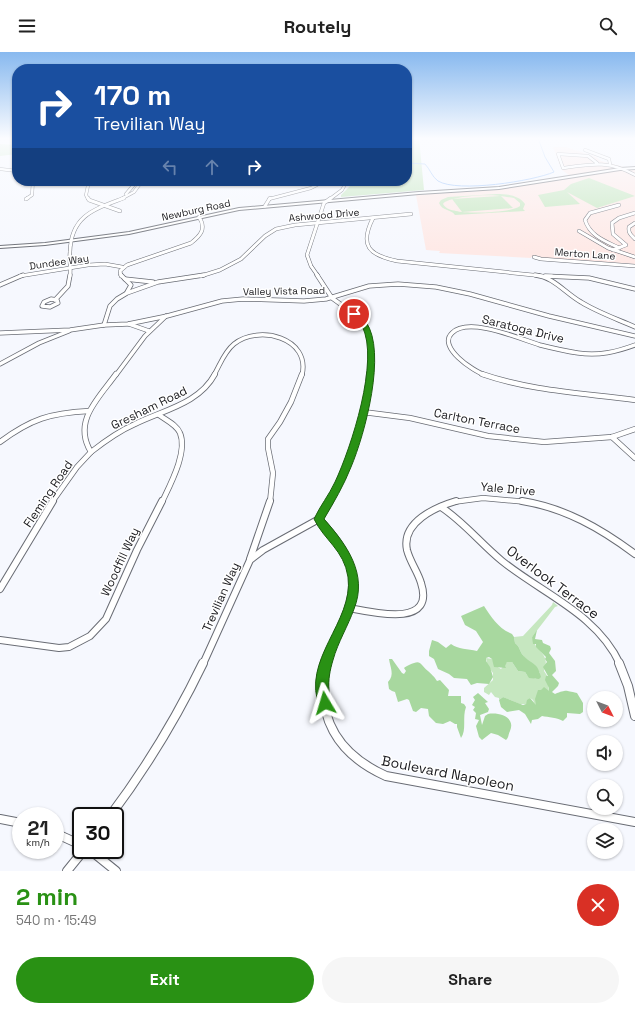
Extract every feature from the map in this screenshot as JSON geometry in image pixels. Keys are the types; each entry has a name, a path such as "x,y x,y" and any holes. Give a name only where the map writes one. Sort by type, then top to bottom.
{"main road":[{"name":"Newburg Road","path":"0,247 71,241 129,232 225,211 265,206 499,188 576,176"}],"street":[{"path":"26,199 32,195 32,186"},
{"path":"89,186 86,197 92,202 120,211"},
{"path":"56,300 69,286 71,241 82,218 129,195 138,186"},
{"path":"265,206 270,198 316,186"},
{"path":"319,519 336,490 347,465 363,412 369,381 371,349 366,327 360,319 332,298 308,258 308,250 324,203 342,190 344,186"},
{"path":"124,197 131,188 136,189"},
{"path":"619,205 595,212 588,216 585,220 590,230 619,248"},
{"path":"613,250 626,245 614,236 611,229 612,223 619,218 635,213"},
{"name":"Ashwood Drive","path":"125,279 158,282 185,280 216,272 241,259 265,236 273,231 291,225 411,214"},
{"path":"127,293 131,285 120,274 122,267 139,260 175,250 192,242 203,230 199,217"},
{"path":"373,218 370,223 366,244 371,252 382,258 542,276 588,278 635,289"},
{"path":"635,223 628,227 630,235 635,239"},
{"path":"590,230 579,231 613,250 635,257"},
{"name":"Merton Lane","path":"534,258 635,266"},
{"name":"Dundee Way","path":"0,285 21,276 97,264 122,267"},
{"path":"542,276 562,287 580,302 635,326"},
{"path":"562,287 566,280 572,277"},
{"name":"Ashwood Drive","path":"104,325 110,306 117,299 127,293 158,282"},
{"name":"Valley Vista Road","path":"0,333 70,330 104,325 128,324 167,316 195,307 226,300 304,300 332,298 380,284 408,284 436,287 492,299 549,316 635,336"},
{"path":"91,452 86,444 83,433 83,424 88,411 119,368 149,331 167,316"},
{"path":"128,324 149,331"},
{"name":"Saratoga Drive","path":"635,345 616,352 578,352 552,348 484,328 473,327 456,329 451,332 449,337 452,349 462,362 476,371 489,376 533,386 635,400"},
{"path":"0,364 39,343 70,330"},
{"name":"Gresham Road","path":"91,452 124,430 184,403 202,391 227,351 242,340 260,335 275,336 291,343 299,352 303,369 297,389 282,419 268,438 267,446 273,468 273,485 264,521 250,560"},
{"path":"0,442 22,425 43,416 88,411"},
{"name":"Carlton Terrace","path":"363,412 410,418 456,429 516,440 567,442 612,437 635,429"},
{"name":"Woodfill Way","path":"0,640 58,648 69,647 90,636 103,622 137,550 170,486 180,462 182,443 180,433 175,426 159,415"},
{"path":"612,437 635,458"},
{"name":"Fleming Road","path":"0,589 60,489 74,470 91,452"},
{"name":"Yale Drive","path":"349,608 399,616 409,614 419,606 423,589 408,556 407,539 418,520 441,506 453,501 475,497 488,497 537,502 554,507 585,520 635,554"},
{"name":"Overlook Terrace","path":"441,506 464,524 503,561 572,610 602,637 622,668 635,716"},
{"name":"Trevilian Way","path":"117,807 132,787 183,704 212,645 250,560 263,550 319,519"},
{"name":"Boulevard Napoleon","path":"319,519 337,541 349,561 353,577 349,608 327,659 323,677 323,691 328,716 335,734 349,754 357,762 386,776 635,822"},
{"path":"0,819 12,821"},
{"path":"67,871 77,859"},
{"path":"101,859 116,871"}],"shaded area":[{"path":"571,176 635,176 635,264 439,253 440,251 426,250 416,195 496,190 573,178"}],"green space":[{"path":"412,176 423,176 424,190 341,197 341,195 350,186 412,186"},
{"path":"589,178 635,196 597,208 567,192 580,204 545,207 538,195 564,190 571,184"},
{"path":"497,194 508,195 516,197 522,201 525,204 523,209 525,211 455,215 440,206 439,203 441,200 448,197","holes":["500,196 454,199 461,197","501,196 514,198 520,203 520,206 508,210 499,211 479,213 462,212 513,208","452,199 462,212 449,209 443,204"]},
{"path":"553,602 558,606 555,607 532,637 536,646 545,658 546,664 544,671 548,677 549,692 538,693 536,707 533,700 530,698 526,704 520,704 503,697 499,700 499,698 495,697 491,692 489,695 484,692 484,688 493,680 493,673 487,665 486,658 492,659 496,666 501,669 507,662 512,662 518,671 525,672 527,675 536,679 540,673 524,657 519,647 515,643 514,637 523,636 552,605"},
{"path":"484,606 499,626 512,634 515,643 524,656 537,667 541,677 539,679 529,678 525,672 518,671 512,662 507,662 505,666 506,668 494,667 492,659 489,657 486,658 486,661 490,667 493,677 489,684 477,683 471,685 467,679 454,678 438,669 434,659 429,656 432,640 438,642 446,648 451,644 460,648 477,651 483,642 476,631 465,625 461,616"},
{"path":"537,630 535,639 542,640 543,643 550,646 551,649 549,653 555,661 556,671 552,675 559,683 552,692 555,694 565,691 577,693 583,703 583,712 580,714 567,713 567,717 563,721 556,718 542,716 538,719 532,720 531,724 525,714 519,710 507,712 501,707 499,700 503,697 523,705 526,704 527,700 530,698 536,705 535,699 538,690 541,690 544,687 549,691 545,680 546,676 548,676 543,667 547,662 545,659 546,657 536,647 536,644 533,644 532,637"},
{"path":"389,659 392,659 404,674 406,671 404,668 405,667 416,662 420,663 437,681 440,680 449,690 448,696 461,696 461,703 466,707 464,715 464,731 461,738 457,724 450,721 443,724 436,723 429,716 428,709 421,708 416,712 413,711 409,700 407,699 398,702 395,692 389,689 388,682 392,671"},
{"path":"478,693 488,702 485,703 489,709 488,712 480,715 482,725 485,716 488,714 505,716 511,722 510,731 506,740 491,733 482,740 479,737 476,726 479,720 475,719 476,713 473,710 475,707 472,705 475,700 473,697"}],"waterway":[{"path":"434,176 438,181 462,186 478,186 513,182 540,176"}],"route":[{"path":"325,703 323,677 327,659 349,608 353,577 349,561 337,541 319,519 339,485 347,465 363,412 369,381 371,357 370,340 366,327 354,314"}]}
